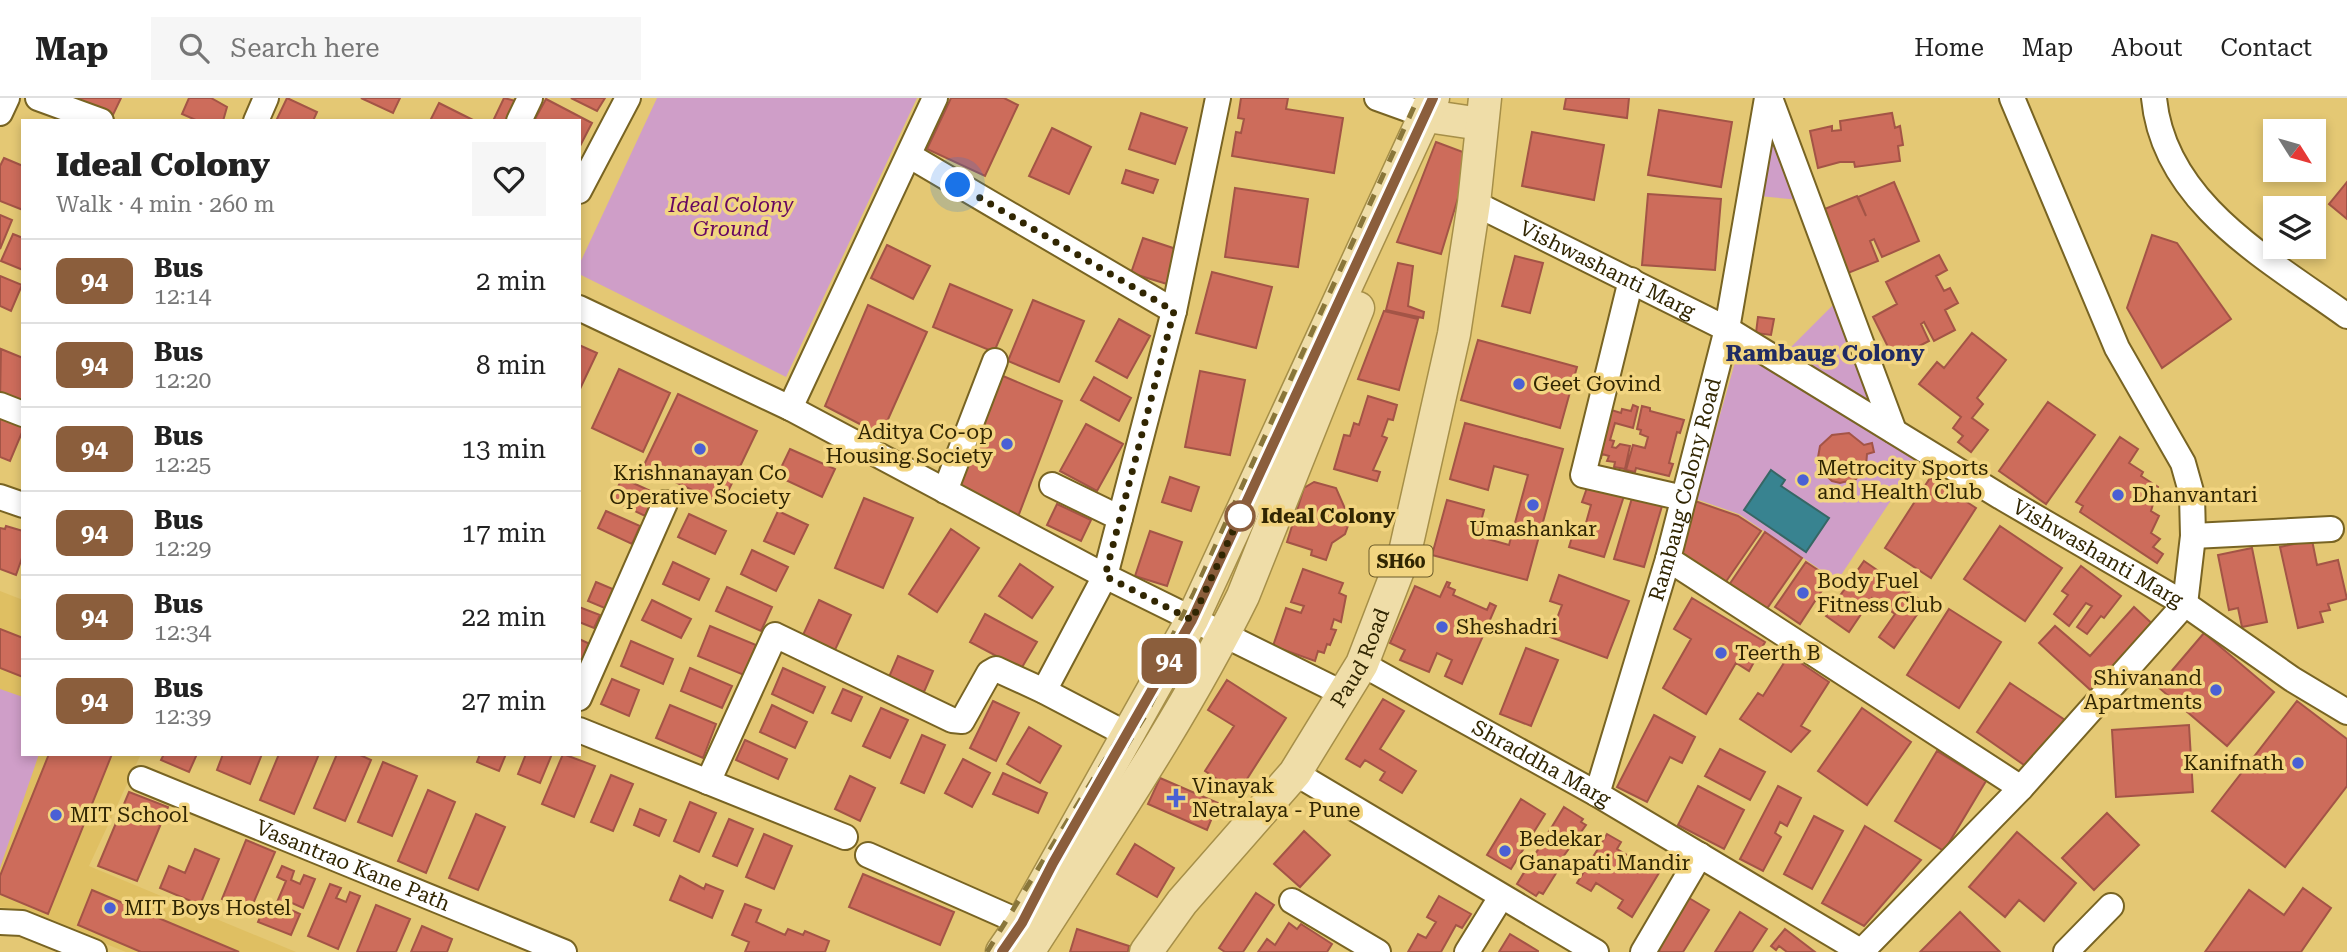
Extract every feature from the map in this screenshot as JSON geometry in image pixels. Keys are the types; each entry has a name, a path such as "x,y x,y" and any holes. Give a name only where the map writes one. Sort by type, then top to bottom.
{"main road":[{"path":"1435,111 1483,111"},
{"path":"1025,938 1053,863 1192,620 1368,236 1435,111"},
{"path":"1002,952 1025,938 1178,716 1224,635 1243,596 1301,444 1384,246 1435,111"},
{"name":"Paud Road","path":"1146,952 1182,902 1295,773 1362,664 1405,552 1454,334 1474,203 1483,111"}],"street":[{"path":"0,113 7,98"},
{"path":"38,98 96,119"},
{"path":"257,119 267,98"},
{"path":"520,119 530,98"},
{"path":"581,187 628,98"},
{"path":"790,408 935,98"},
{"path":"1044,691 1105,576 1174,311 1218,98"},
{"path":"1377,98 1435,111"},
{"path":"1768,98 1894,431"},
{"name":"Rambaug Colony Road","path":"1597,794 1668,559 1727,329 1768,98"},
{"path":"1861,952 2021,788 2185,604 2193,536 2192,495 2183,463 2117,348 2012,98"},
{"path":"2154,98 2167,149 2187,186 2234,234 2347,316"},
{"path":"910,156 1174,311"},
{"name":"Vishwashanti Marg","path":"1474,203 1727,329 2185,604 2292,679 2347,712"},
{"path":"1631,280 1583,475 1683,498"},
{"path":"581,309 790,408 1105,576 1344,694"},
{"path":"945,491 995,361"},
{"path":"0,405 21,413"},
{"path":"1052,485 1120,518"},
{"path":"581,693 665,503"},
{"path":"2193,536 2331,529"},
{"path":"1668,559 2021,788"},
{"path":"708,782 775,635 952,720 962,721 969,714 989,673 996,669 1128,735"},
{"name":"Shraddha Marg","path":"1362,664 1597,794 1861,952"},
{"path":"581,731 845,837"},
{"path":"1295,773 1596,952"},
{"name":"Vasantrao Kane Path","path":"141,779 565,952"},
{"path":"868,855 1025,938"},
{"path":"1643,952 1700,856"},
{"path":"1466,952 1501,897"},
{"path":"1292,901 1378,952"},
{"path":"2066,952 2111,906"},
{"path":"0,922 22,923 94,952"}],"shaded area":[{"path":"0,591 21,599 21,756 140,756 89,866 296,952 126,952 21,910 0,907"}],"green space":[{"name":"Ideal Colony Ground","path":"657,98 917,98 786,377 581,275 581,261"},
{"path":"1771,124 1800,200 1758,196"},
{"path":"1837,301 1880,414 1784,354"},
{"name":"Metrocity Sports and Health Club","path":"1738,352 1918,460 1837,581 1739,514 1696,499"},
{"path":"0,689 21,696 21,756 38,756 0,868"}],"water":[{"path":"1771,470 1785,480 1781,486 1829,518 1806,552 1744,510"}],"building":[{"path":"68,98 121,98 111,119"},
{"path":"189,98 211,98 227,107 224,119 193,119 182,114"},
{"path":"287,98 317,112 314,119 277,119"},
{"path":"361,98 400,98 393,113"},
{"path":"504,98 523,103 515,119 494,119"},
{"path":"571,98 605,98 597,111"},
{"path":"951,98 1004,98 1018,105 985,176 927,149"},
{"path":"1241,98 1288,98 1286,109 1343,118 1334,173 1232,156 1236,132 1241,133 1244,119 1238,118"},
{"path":"1566,98 1629,98 1627,118 1564,109"},
{"path":"546,99 592,123 581,144 581,119 535,119"},
{"path":"439,103 471,119 431,119"},
{"path":"1659,110 1732,122 1721,187 1648,175"},
{"path":"1141,113 1187,128 1175,164 1129,149"},
{"path":"1892,113 1895,128 1900,126 1903,145 1898,146 1900,161 1855,167 1854,162 1840,162 1818,168 1810,131 1832,126 1832,131 1841,130 1840,121"},
{"path":"1052,128 1091,147 1069,194 1029,176"},
{"path":"1532,132 1604,145 1594,200 1522,186"},
{"path":"1436,142 1471,155 1441,254 1397,242"},
{"path":"4,158 21,165 21,209 0,201 0,166"},
{"path":"1126,170 1158,180 1153,193 1122,183"},
{"path":"1894,182 1919,241 1882,257 1874,239 1870,241 1878,261 1848,273 1822,210 1857,196 1866,216 1858,197"},
{"path":"2347,182 2347,219 2329,204"},
{"path":"1235,188 1308,199 1298,267 1225,257"},
{"path":"1648,194 1721,199 1715,270 1642,265"},
{"path":"0,215 12,220 0,249"},
{"path":"13,234 21,237 21,269 1,261"},
{"path":"2152,235 2177,243 2231,319 2162,368 2127,308"},
{"path":"1143,238 1179,250 1167,284 1131,273"},
{"path":"887,245 930,266 913,299 871,278"},
{"path":"1939,255 1947,270 1936,276 1944,291 1950,288 1958,303 1945,310 1955,330 1934,341 1924,322 1921,324 1929,341 1894,359 1873,317 1897,304 1886,282"},
{"path":"1515,256 1543,263 1530,313 1502,306"},
{"path":"1398,263 1413,266 1408,306 1424,312 1423,318 1386,310"},
{"path":"1212,272 1272,287 1256,348 1196,333"},
{"path":"0,276 21,285 21,287 11,311 0,306"},
{"path":"950,284 1012,310 994,352 933,327"},
{"path":"1033,300 1084,321 1059,382 1008,361"},
{"path":"868,305 927,332 881,435 825,406"},
{"path":"1384,311 1418,319 1399,390 1358,379"},
{"path":"1758,317 1774,319 1771,335 1756,333"},
{"path":"1119,319 1150,336 1127,378 1096,361"},
{"path":"1972,333 2006,360 1977,398 1983,404 1972,418 1988,430 1971,452 1958,442 1963,436 1953,428 1961,417 1919,384 1937,362 1944,368"},
{"name":"Geet Govind","path":"1478,340 1577,367 1560,428 1461,400"},
{"path":"581,346 597,353 581,387"},
{"path":"1,349 21,357 21,408 0,400"},
{"path":"619,369 670,393 643,452 592,428"},
{"path":"1200,371 1245,380 1230,455 1185,447"},
{"name":"Aditya Co-op Housing Society","path":"996,373 1062,401 1016,522 951,488"},
{"path":"1094,377 1131,398 1119,421 1081,400"},
{"name":"Krishnanayan Co Operative Society","path":"678,394 757,431 722,504 643,467"},
{"path":"1368,396 1397,405 1393,420 1388,419 1382,436 1387,438 1373,470 1380,472 1377,481 1334,469 1344,435 1350,436 1354,423 1359,425"},
{"path":"2048,402 2095,435 2046,504 1999,471"},
{"path":"1633,405 1638,407 1633,428 1615,423 1610,440 1614,441 1612,447 1616,448 1620,444 1630,446 1625,469 1614,467 1615,462 1607,461 1609,456 1591,456 1608,409 1621,413 1622,409 1631,411"},
{"path":"1642,406 1650,408 1650,411 1684,420 1680,433 1677,432 1669,463 1673,464 1669,476 1636,468 1635,472 1626,470 1633,445 1645,448 1648,437 1640,434 1641,430 1637,429"},
{"path":"0,412 21,420 21,435 10,461 0,457"},
{"name":"Umashankar","path":"1465,423 1563,449 1527,580 1432,555 1447,500 1484,510 1477,536 1509,545 1528,475 1494,466 1488,490 1450,479"},
{"path":"1086,424 1123,444 1097,491 1060,471"},
{"path":"1849,433 1864,445 1872,443 1874,452 1867,454 1866,466 1856,479 1840,483 1832,481 1820,470 1817,463 1820,446 1832,435"},
{"name":"Dhanvantari","path":"2120,437 2138,449 2129,463 2143,472 2141,476 2158,487 2151,511 2159,516 2151,533 2160,539 2153,547 2163,554 2157,563 2080,512 2083,506 2076,502"},
{"path":"790,449 835,469 822,497 777,476"},
{"path":"1170,477 1199,487 1191,511 1162,502"},
{"path":"622,478 655,493 645,516 612,500"},
{"path":"1930,478 1976,508 1931,578 1885,548"},
{"path":"1314,482 1336,488 1350,520 1345,534 1332,543 1326,560 1311,555 1312,550 1287,542 1304,488"},
{"path":"1588,485 1624,496 1604,557 1569,547 1575,527 1584,530 1591,505 1582,502"},
{"path":"864,498 913,518 883,588 835,568"},
{"path":"1632,498 1662,506 1644,567 1614,559"},
{"path":"1695,501 1738,516 1761,531 1725,583 1679,558"},
{"path":"1057,504 1091,520 1081,541 1047,525"},
{"path":"606,511 640,526 632,544 598,528"},
{"path":"778,511 808,525 794,554 764,541"},
{"path":"689,514 726,531 715,554 678,537"},
{"path":"6,526 21,530 21,561 16,575 0,569 0,528 5,529"},
{"path":"2000,526 2062,568 2025,621 1964,579"},
{"path":"951,529 979,548 937,612 909,594"},
{"path":"1150,531 1182,542 1167,586 1135,576"},
{"path":"1765,532 1802,558 1766,610 1729,585"},
{"path":"2312,540 2317,565 2338,560 2347,599 2328,604 2330,610 2320,612 2323,622 2298,628 2280,547"},
{"path":"2252,548 2267,622 2242,627 2238,608 2229,610 2218,555"},
{"path":"752,550 788,567 776,591 741,574"},
{"path":"1864,561 1925,603 1894,648 1879,637 1895,614 1872,598 1849,632 1826,616"},
{"path":"673,562 709,579 699,600 663,584"},
{"name":"Body Fuel Fitness Club","path":"1806,562 1830,578 1800,624 1775,607"},
{"path":"1020,564 1053,587 1032,618 999,596"},
{"path":"2081,566 2121,596 2087,634 2077,627 2092,606 2086,603 2069,626 2054,614 2068,595 2062,591"},
{"path":"1303,569 1343,583 1339,593 1346,596 1341,622 1334,619 1331,629 1336,630 1330,645 1327,644 1324,653 1318,651 1315,661 1273,646 1286,608 1301,613 1304,606 1291,602"},
{"path":"1559,575 1629,601 1607,658 1550,637 1562,605 1550,601"},
{"path":"596,582 615,590 607,609 588,601"},
{"name":"Sheshadri","path":"1447,582 1450,583 1448,587 1455,590 1453,595 1487,610 1490,603 1496,606 1462,684 1445,676 1452,660 1437,653 1429,672 1400,660 1405,650 1390,643 1415,586 1440,597"},
{"path":"727,587 772,607 761,631 716,611"},
{"name":"Teerth B","path":"1692,598 1765,642 1749,671 1736,663 1706,714 1663,688 1691,639 1674,629"},
{"path":"652,600 691,619 681,638 642,620"},
{"path":"819,600 851,615 835,650 803,635"},
{"path":"2134,607 2158,629 2097,696 2039,643 2055,626 2090,656"},
{"path":"581,608 600,615 594,628 581,623"},
{"path":"1949,609 2001,642 1959,708 1907,675"},
{"path":"985,614 1037,642 1021,669 970,642"},
{"path":"710,626 756,645 744,675 698,656"},
{"path":"0,629 21,637 21,676 0,668"},
{"name":"Shivanand Apartments","path":"2204,633 2274,692 2227,746 2158,687"},
{"path":"581,640 590,644 583,662 581,661"},
{"path":"631,641 673,659 663,684 621,666"},
{"path":"1526,648 1558,660 1531,726 1500,714"},
{"path":"1789,655 1829,682 1801,726 1810,731 1791,752 1740,719 1758,693 1763,696"},
{"path":"898,656 933,671 924,692 889,677"},
{"path":"690,668 732,686 722,708 681,691"},
{"path":"783,668 825,687 813,713 772,694"},
{"path":"612,679 639,690 629,716 601,704"},
{"path":"1227,680 1286,718 1238,793 1205,771 1234,726 1208,710"},
{"path":"2010,683 2068,722 2034,772 1977,732"},
{"path":"843,689 862,697 851,721 832,713"},
{"path":"1383,699 1404,711 1380,749 1416,771 1402,793 1380,780 1385,772 1365,760 1360,767 1346,759"},
{"path":"993,701 1019,713 996,761 970,748"},
{"name":"Kanifnath","path":"2297,701 2347,739 2347,786 2285,867 2212,811"},
{"path":"670,705 716,724 703,758 656,738"},
{"path":"772,705 807,722 795,748 760,732"},
{"path":"881,708 908,720 890,758 863,746"},
{"path":"1862,708 1911,742 1867,805 1818,771"},
{"path":"1654,715 1695,737 1682,763 1670,757 1647,802 1617,787"},
{"path":"2189,725 2193,792 2116,797 2112,730"},
{"path":"1029,727 1061,746 1040,783 1007,764"},
{"path":"922,735 945,745 924,793 901,783"},
{"path":"745,740 787,759 778,779 736,760"},
{"path":"1720,749 1765,772 1750,800 1705,776"},
{"path":"1937,751 1986,781 1944,851 1895,821"},
{"name":"MIT School","path":"48,756 111,756 48,914 0,894 0,876"},
{"path":"163,756 196,756 189,772 161,760"},
{"path":"222,756 261,756 250,784 217,770"},
{"path":"278,756 318,756 294,814 260,800"},
{"path":"336,756 362,756 371,760 345,821 314,808"},
{"path":"479,756 505,756 499,771 477,762"},
{"path":"525,756 551,756 540,783 518,774"},
{"path":"562,756 595,766 574,817 542,804"},
{"path":"963,759 990,773 972,807 945,793"},
{"path":"383,762 417,776 392,836 358,822"},
{"path":"1003,773 1047,793 1038,813 993,794"},
{"path":"611,775 633,784 613,831 591,822"},
{"path":"850,776 875,788 860,821 835,809"},
{"path":"1160,778 1218,803 1207,830 1148,804"},
{"path":"1698,786 1744,810 1724,849 1678,825"},
{"path":"1778,786 1801,798 1787,826 1780,822 1775,833 1781,837 1763,871 1740,859"},
{"path":"428,790 455,802 426,873 398,861"},
{"path":"129,792 168,807 137,881 98,866"},
{"name":"Bedekar Ganapati Mandir","path":"1521,799 1545,814 1511,869 1487,855"},
{"path":"690,802 716,813 699,852 674,841"},
{"path":"1564,807 1583,819 1581,822 1586,825 1555,868 1558,870 1543,894 1539,892 1536,896 1517,884"},
{"path":"640,809 666,820 659,836 634,825"},
{"path":"2107,813 2139,845 2094,890 2062,858"},
{"path":"476,814 505,827 478,890 449,878"},
{"path":"1814,816 1843,831 1812,889 1784,874"},
{"path":"729,819 753,829 737,866 713,856"},
{"path":"1865,826 1921,860 1864,926 1822,903"},
{"path":"1304,831 1330,855 1300,887 1274,864"},
{"path":"2017,832 2076,883 2044,921 2019,900 2005,917 1969,887"},
{"path":"764,834 792,846 774,889 746,877"},
{"path":"1607,834 1621,842 1617,849 1644,865 1648,858 1662,868 1632,917 1618,908 1623,900 1596,883 1591,891 1577,883"},
{"path":"246,840 275,852 250,911 222,899"},
{"path":"1135,844 1174,868 1157,897 1117,874"},
{"path":"195,849 219,859 200,905 160,888 169,866 185,873"},
{"path":"282,866 294,871 291,880 300,884 304,875 315,879 303,908 290,902 287,908 300,914 291,935 258,922 266,903 275,907 286,881 277,877"},
{"path":"863,874 954,912 940,945 849,907"},
{"path":"680,876 704,889 706,884 723,891 712,918 670,900"},
{"path":"330,884 341,888 336,898 346,902 350,892 360,896 338,949 308,936"},
{"path":"2303,888 2331,908 2301,952 2205,952 2249,890 2284,915"},
{"name":"MIT Boys Hostel","path":"92,890 239,952 141,952 78,925"},
{"path":"1256,893 1274,905 1243,952 1225,952 1219,948"},
{"path":"1684,895 1709,910 1683,952 1661,952 1652,946"},
{"path":"1439,896 1471,914 1462,928 1456,925 1441,952 1408,952 1418,934 1426,938 1436,922 1427,917"},
{"path":"745,904 761,910 756,922 785,935 788,929 803,935 805,931 829,941 825,952 745,952 749,942 732,935"},
{"path":"376,905 410,919 396,952 357,952"},
{"path":"1740,912 1767,929 1752,952 1715,952"},
{"path":"1960,912 2000,952 1920,952"},
{"path":"1289,923 1297,929 1301,924 1332,944 1327,952 1258,952 1267,939 1275,945"},
{"path":"422,926 452,939 447,952 411,952"},
{"path":"1077,929 1129,946 1128,952 1070,952"},
{"path":"1785,929 1815,952 1787,952 1779,946 1776,950 1771,946"},
{"path":"1510,934 1538,951 1538,952 1499,952"}],"railway":[{"path":"987,952 1135,711 1194,593 1418,98"},
{"path":"1000,952 1145,716 1205,598 1431,98"}],"bus line":[{"name":"94","path":"1002,952 1022,923 1053,863 1192,620 1433,98"}],"place":[{"name":"Geet Govind","path":"1519,384"},
{"name":"Aditya Co-op Housing Society","path":"1007,444"},
{"name":"Krishnanayan Co Operative Society","path":"700,449"},
{"name":"Metrocity Sports and Health Club","path":"1803,480"},
{"name":"Dhanvantari","path":"2118,495"},
{"name":"Umashankar","path":"1533,505"},
{"name":"Ideal Colony","path":"1240,516"},
{"name":"Body Fuel Fitness Club","path":"1803,593"},
{"name":"Sheshadri","path":"1442,627"},
{"name":"Teerth B","path":"1721,653"},
{"name":"Shivanand Apartments","path":"2216,690"},
{"name":"Kanifnath","path":"2298,763"},
{"name":"Vinayak Netralaya - Pune","path":"1176,798"},
{"name":"MIT School","path":"56,815"},
{"name":"Bedekar Ganapati Mandir","path":"1505,851"},
{"name":"MIT Boys Hostel","path":"110,908"}],"district":[{"name":"Rambaug Colony","path":"1825,353"}],"route":[{"path":"958,185 1174,311 1105,576 1192,620 1240,516"}]}
